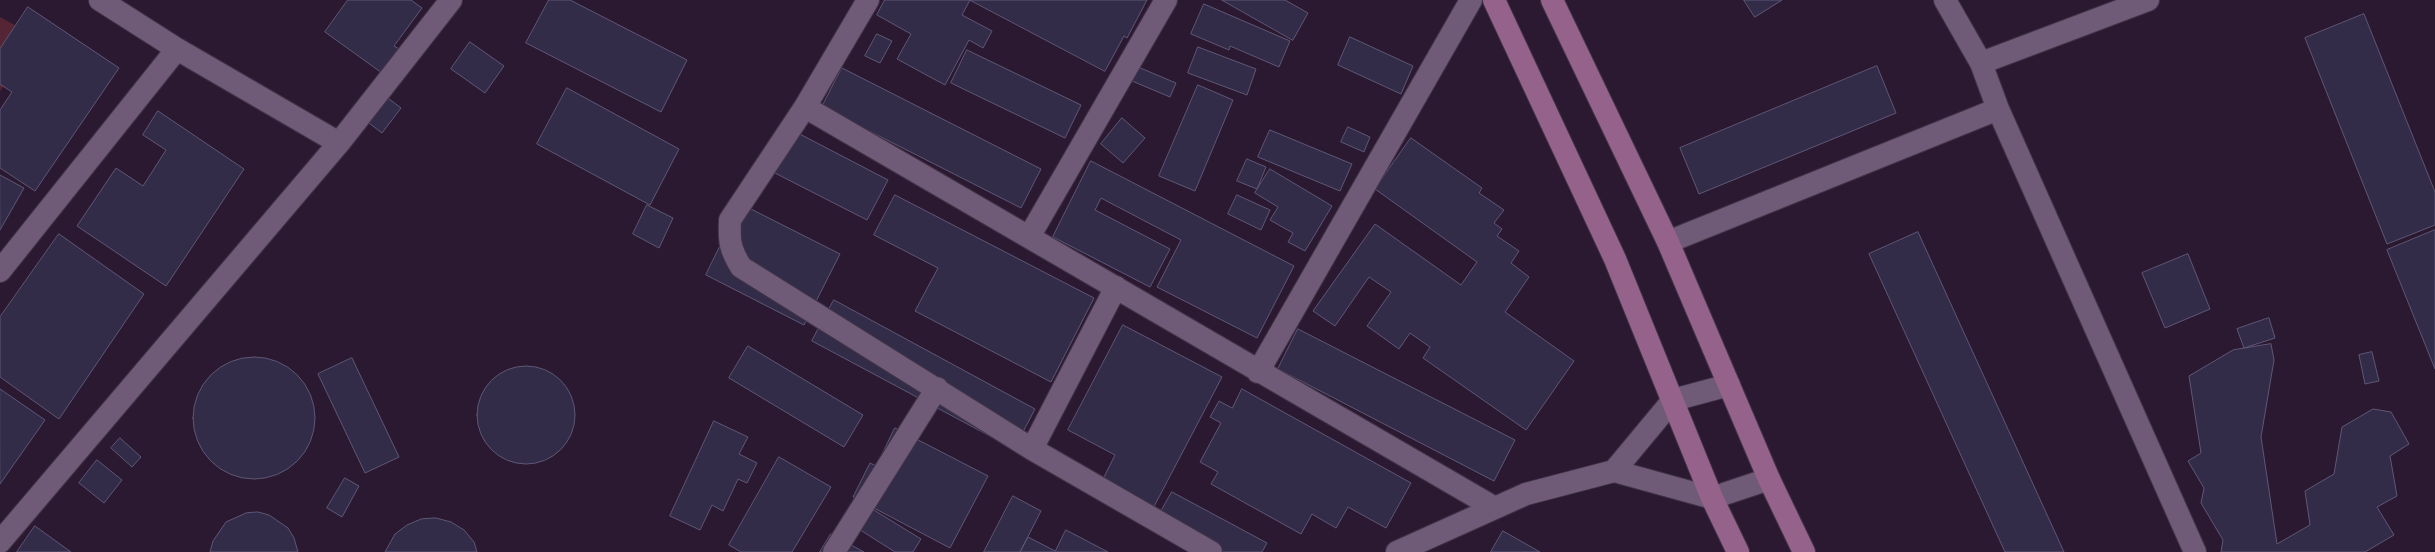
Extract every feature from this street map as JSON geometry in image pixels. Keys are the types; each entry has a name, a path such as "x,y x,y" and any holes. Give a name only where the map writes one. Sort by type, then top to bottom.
{"main road":[{"path":"1494,0 1615,259 1712,498 1738,552"},
{"path":"1552,0 1668,242 1769,479 1804,552"}],"street":[{"path":"0,542 339,143 451,0"},
{"path":"868,0 805,107 730,220 729,240 733,254 741,267 937,388 1032,449 1211,552"},
{"path":"1029,237 1166,0"},
{"path":"1258,372 1471,0"},
{"path":"1945,0 1981,63 1998,109 2195,552"},
{"path":"1981,63 2148,0"},
{"path":"107,2 177,49 339,143"},
{"path":"0,271 177,49"},
{"path":"805,107 1116,287 1258,372 1495,508"},
{"path":"1668,242 1998,109"},
{"path":"1032,449 1116,287"},
{"path":"1614,471 1673,400 1729,385"},
{"path":"834,552 937,388"},
{"path":"1398,552 1526,494 1614,471 1712,498 1769,479"}],"shaded area":[{"path":"0,17 40,39 0,91"}],"building":[{"path":"348,0 411,0 422,8 394,46 399,49 382,73 325,32"},
{"path":"549,0 570,0 687,60 661,112 526,43"},
{"path":"885,0 970,0 962,15 992,31 983,48 969,40 945,85 897,59 911,34 877,15"},
{"path":"970,0 1147,0 1127,38 1124,36 1105,71"},
{"path":"1222,0 1285,0 1308,13 1293,40"},
{"path":"1744,0 1782,0 1755,17"},
{"path":"1204,4 1290,41 1279,67 1230,46 1229,50 1191,34"},
{"path":"28,7 119,68 35,191 0,168 0,110 12,92 0,84 0,49"},
{"path":"2364,14 2435,192 2435,225 2387,244 2305,38"},
{"path":"877,34 892,41 880,63 865,56"},
{"path":"1350,37 1413,66 1401,94 1338,65"},
{"path":"470,42 504,66 485,93 451,69"},
{"path":"1198,47 1256,69 1247,95 1188,73"},
{"path":"967,50 1081,105 1065,138 951,83"},
{"path":"1877,66 1896,113 1699,194 1680,148"},
{"path":"1138,67 1176,83 1170,97 1132,81"},
{"path":"842,68 1041,169 1021,208 822,107"},
{"path":"1198,85 1233,100 1195,191 1159,176"},
{"path":"567,88 679,149 650,205 537,144"},
{"path":"380,92 401,108 382,133 361,117"},
{"path":"158,111 244,169 166,286 77,226 116,168 143,186 166,150 143,135"},
{"path":"1122,118 1145,138 1123,163 1101,144"},
{"path":"1348,127 1370,137 1364,152 1341,142"},
{"path":"792,130 888,180 867,220 771,171"},
{"path":"1270,130 1352,164 1340,191 1258,157"},
{"path":"1411,138 1482,188 1479,193 1504,210 1494,223 1502,229 1497,236 1519,251 1511,263 1529,277 1505,312 1574,361 1526,430 1423,358 1430,347 1410,333 1399,349 1367,326 1391,292 1369,277 1335,326 1313,311 1375,224 1461,285 1477,262 1375,189"},
{"path":"1247,159 1266,167 1257,189 1237,181"},
{"path":"1091,161 1294,266 1257,338 1157,287 1181,240 1101,198 1095,210 1170,249 1150,287 1053,237"},
{"path":"1270,169 1332,206 1305,251 1288,242 1293,233 1270,220 1278,207 1255,193"},
{"path":"0,175 24,188 0,230"},
{"path":"895,195 1094,298 1051,382 915,311 938,268 874,235"},
{"path":"1237,195 1270,210 1261,230 1228,214"},
{"path":"741,204 840,254 804,325 706,275"},
{"path":"647,205 673,218 659,248 633,234"},
{"path":"2435,230 2435,369 2387,250"},
{"path":"1918,232 2064,552 2005,552 1869,254"},
{"path":"59,234 144,294 59,419 0,377 0,317"},
{"path":"2188,254 2210,309 2165,328 2142,273"},
{"path":"834,300 1035,409 1014,449 812,341"},
{"path":"2269,318 2275,338 2244,348 2237,329"},
{"path":"1123,325 1222,377 1148,518 1097,491 1115,455 1068,430"},
{"path":"1298,329 1515,440 1494,481 1278,369"},
{"path":"2271,344 2274,360 2261,437 2277,544 2310,525 2305,491 2334,474 2342,427 2373,409 2391,412 2409,444 2390,456 2397,496 2377,507 2394,535 2365,552 2221,552 2223,540 2201,503 2204,488 2188,461 2201,453 2189,376 2233,350"},
{"path":"748,346 863,415 844,447 729,378"},
{"path":"2372,352 2379,381 2365,384 2359,355"},
{"path":"254,357 277,361 288,367 297,375 305,384 311,395 315,418 311,441 305,452 297,461 288,469 277,475 254,479 231,475 220,469 211,461 203,452 197,441 193,418 197,395 203,384 211,375 220,367 231,361"},
{"path":"352,358 399,457 365,473 318,374"},
{"path":"526,366 545,370 560,381 571,396 575,415 571,434 560,449 545,460 526,464 507,460 492,449 481,434 477,415 481,396 492,381 507,370"},
{"path":"0,389 45,420 0,484"},
{"path":"1242,389 1411,483 1386,528 1348,507 1336,528 1312,514 1301,534 1211,484 1218,472 1200,462 1221,423 1210,417 1219,401 1232,408"},
{"path":"714,421 748,437 739,454 757,463 747,483 738,479 723,511 712,505 700,530 670,516"},
{"path":"895,428 988,476 950,548 853,497 870,463 876,466"},
{"path":"120,438 141,457 132,467 111,448"},
{"path":"779,457 831,487 792,552 741,552 729,545"},
{"path":"97,460 122,480 104,503 79,483"},
{"path":"345,478 359,486 342,517 327,508"},
{"path":"1172,492 1267,543 1262,552 1212,552 1155,522"},
{"path":"1013,496 1041,511 1020,552 984,552"},
{"path":"856,499 921,539 913,552 895,552 843,519"},
{"path":"258,512 269,515 288,528 294,538 298,552 210,552 213,541 226,522 246,513"},
{"path":"436,518 451,522 464,530 474,542 477,552 385,552 395,534 407,525 421,519"},
{"path":"35,526 71,552 17,552"},
{"path":"1066,530 1108,552 1020,552 1028,537 1055,551"},
{"path":"1503,531 1540,552 1491,552"},
{"path":"831,534 864,552 820,552"}]}
